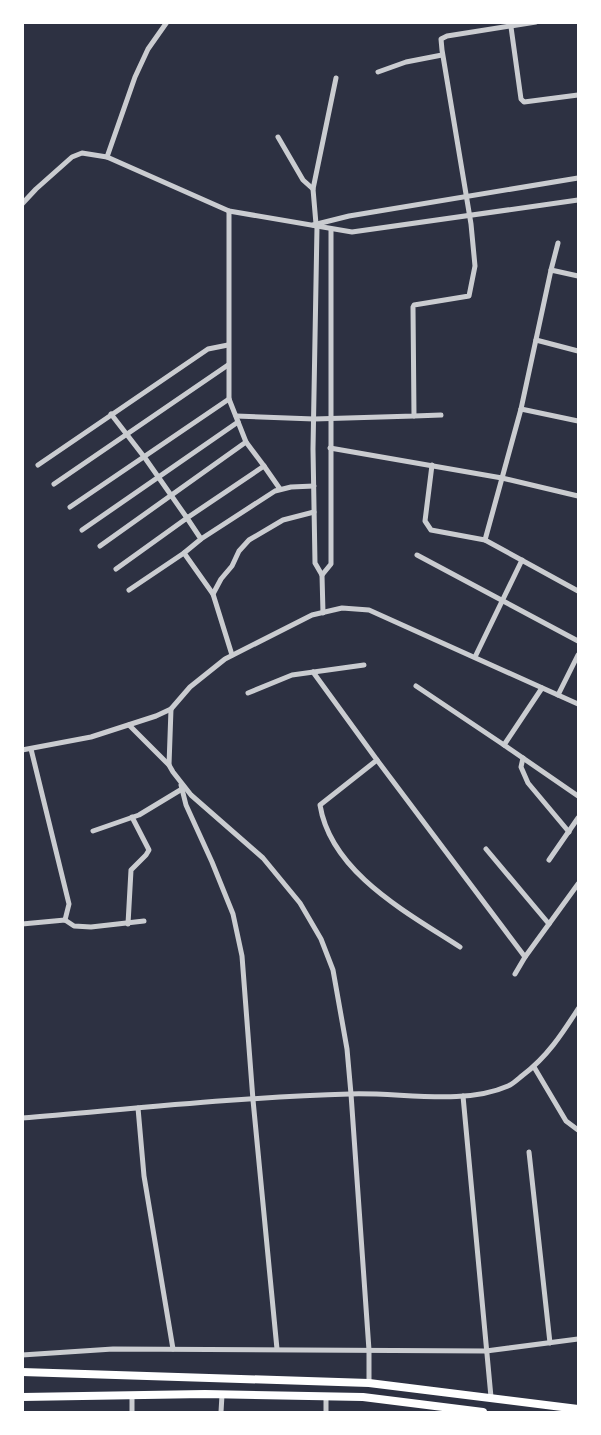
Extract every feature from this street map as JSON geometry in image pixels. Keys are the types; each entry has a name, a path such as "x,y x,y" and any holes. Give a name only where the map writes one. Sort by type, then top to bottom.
{"main road":[{"path":"22,1372 369,1383 578,1408"},
{"path":"22,1397 132,1395 363,1397 483,1412"}],"street":[{"path":"107,157 134,77 148,49 167,22"},
{"path":"414,416 413,307 414,305 470,295 475,266 469,216 441,40 447,36 536,22"},
{"path":"511,27 521,99 524,102 578,95"},
{"path":"378,72 406,62 442,55"},
{"path":"322,613 322,575 315,563 313,189 336,78"},
{"path":"278,137 303,180 313,189"},
{"path":"22,204 72,157 82,153 107,157 228,211 352,232 578,200"},
{"path":"314,226 349,216 578,178"},
{"path":"228,211 229,399 246,442 280,490"},
{"path":"322,575 331,564 331,229"},
{"path":"485,540 521,409 558,243"},
{"path":"551,270 578,276"},
{"path":"536,340 578,351"},
{"path":"38,465 208,349 228,345"},
{"path":"54,484 228,365"},
{"path":"70,507 145,458 229,399"},
{"path":"521,409 578,421"},
{"path":"111,414 202,538"},
{"path":"82,530 237,419 441,416"},
{"path":"100,546 246,442"},
{"path":"330,448 502,478 578,496"},
{"path":"432,465 425,521 431,530 485,540 578,591"},
{"path":"116,569 264,466"},
{"path":"129,590 184,553 202,538 275,491 291,487 314,486"},
{"path":"213,594 232,566 239,551 249,540 283,520 314,512"},
{"path":"184,553 213,594 232,655"},
{"path":"417,555 578,641"},
{"path":"474,657 522,560"},
{"path":"22,750 92,737 156,716 171,709 190,687 224,658 312,615 342,608 369,610 578,704"},
{"path":"558,695 578,655"},
{"path":"248,693 292,675 364,665"},
{"path":"314,672 377,760 526,957"},
{"path":"416,686 578,796"},
{"path":"504,745 542,688"},
{"path":"169,765 171,709"},
{"path":"128,725 169,765 191,795 263,858 300,903 321,939 333,970 347,1049 352,1094 370,1350 369,1383"},
{"path":"31,749 69,904 65,920"},
{"path":"523,758 521,767 528,783 569,832"},
{"path":"377,760 320,805 324,825 352,869 372,887 396,906 460,946"},
{"path":"181,782 186,805 233,914 242,956 253,1100 277,1349"},
{"path":"92,831 139,815 182,789"},
{"path":"128,924 131,870 149,850 132,817"},
{"path":"549,860 578,818"},
{"path":"486,850 549,924"},
{"path":"515,974 578,884"},
{"path":"22,924 65,920 74,926 81,927 144,922"},
{"path":"22,1118 138,1108 352,1094 463,1096 490,1093 510,1086 534,1067 552,1049 578,1009"},
{"path":"534,1067 566,1121 578,1130"},
{"path":"463,1096 491,1397"},
{"path":"138,1108 144,1176 173,1349"},
{"path":"529,1152 550,1343"},
{"path":"22,1355 113,1349 486,1351 578,1340"},
{"path":"132,1395 132,1412"},
{"path":"221,1412 222,1395"},
{"path":"326,1396 326,1412"}]}
